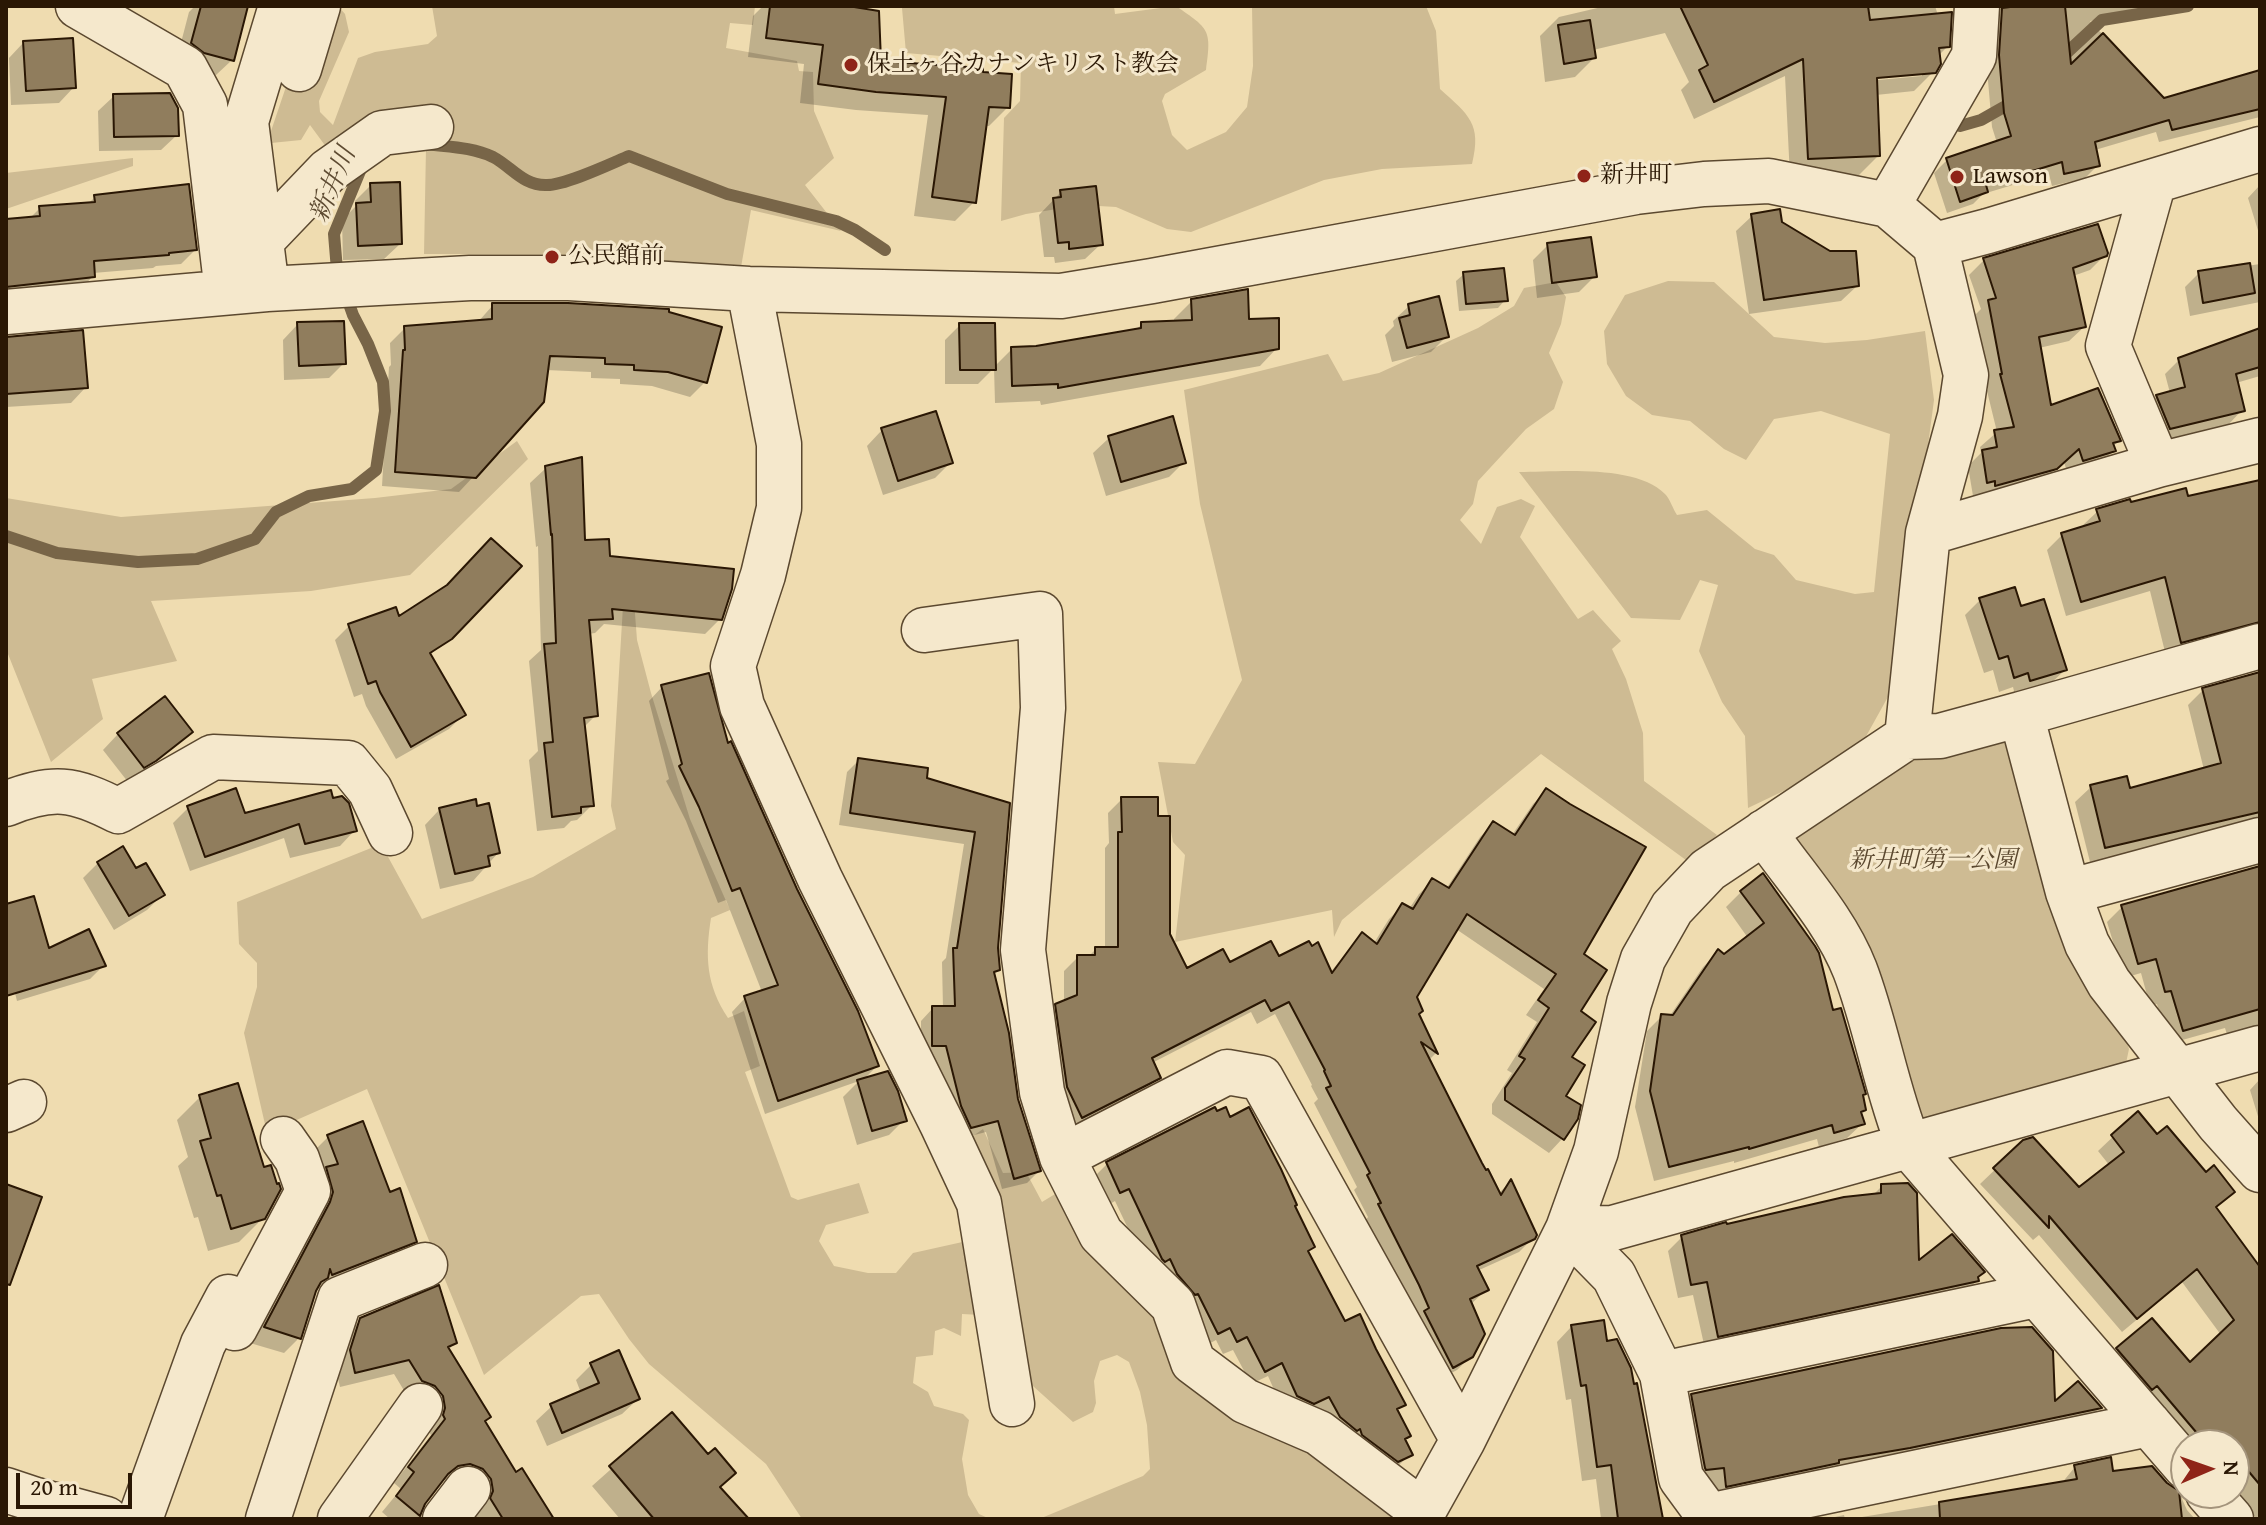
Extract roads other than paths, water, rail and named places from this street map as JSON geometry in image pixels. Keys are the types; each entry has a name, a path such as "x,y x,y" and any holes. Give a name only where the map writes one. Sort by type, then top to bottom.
{"street":[{"path":"78,6 185,68 194,83 205,105 247,291"},
{"path":"247,291 261,241 246,122 281,6"},
{"path":"299,69 318,6"},
{"path":"1888,205 1974,56 1977,6"},
{"path":"261,241 328,171 382,133 431,127"},
{"path":"1935,245 2260,149"},
{"path":"6,312 247,291 470,278 569,278 749,289 1061,296 1636,192 1704,184 1769,181 1888,205 1935,245 1966,375 1960,416 1928,533 1907,737"},
{"path":"2154,181 2108,346 2158,465"},
{"path":"734,360 737,340 752,335 749,289"},
{"path":"749,289 779,444 779,508 763,575 733,666 742,706 820,879 979,1203 1012,1404"},
{"path":"1928,533 2158,465 2260,440"},
{"path":"924,630 1040,614 1043,708 1023,950 1042,1092 1062,1157 1101,1234 1173,1305 1193,1362 1245,1401 1319,1433 1421,1515 1463,1440 1568,1229 1596,1151 1629,1003 1643,959 1672,908 1708,870 1907,737 1940,736 2260,646"},
{"path":"2021,714 2068,892 2087,944 2109,983 2218,1123 2260,1170"},
{"path":"6,804 33,793 57,791 92,798 118,811 213,757 348,763 370,790 390,833"},
{"path":"1764,832 1832,925 1854,969 1909,1146 2170,1448"},
{"path":"2068,892 2260,840"},
{"path":"1568,1229 1613,1228 2260,1048"},
{"path":"1062,1157 1227,1072 1261,1078 1463,1440"},
{"path":"226,1346 308,1191 297,1159 283,1139"},
{"path":"1568,1229 1614,1276 1662,1374 1681,1478 1710,1518 2149,1424"},
{"path":"268,1519 340,1299 425,1265"},
{"path":"1662,1374 2036,1295"},
{"path":"140,1519 203,1344 228,1297 247,1303"},
{"path":"340,1519 420,1406"},
{"path":"34,1503 106,1519"}],"waterway":[{"path":"2060,59 2102,20 2188,6"},
{"path":"1960,126 1981,120 2018,99"},
{"name":"新井川","path":"426,144 485,154 524,179 547,185 576,178 629,156 727,194 836,221 885,250"},
{"name":"新井川","path":"6,536 57,553 138,562 197,559 255,539 276,512 309,496 352,489 376,470 385,411 383,382 337,270 334,234 363,164"}],"place":[{"name":"保土ヶ谷カナンキリスト教会","path":"851,65"},
{"name":"新井町","path":"1584,176"},
{"name":"Lawson","path":"1957,177"},
{"name":"公民館前","path":"552,257"}],"park label":[{"name":"新井町第一公園","path":"1933,861"}]}
